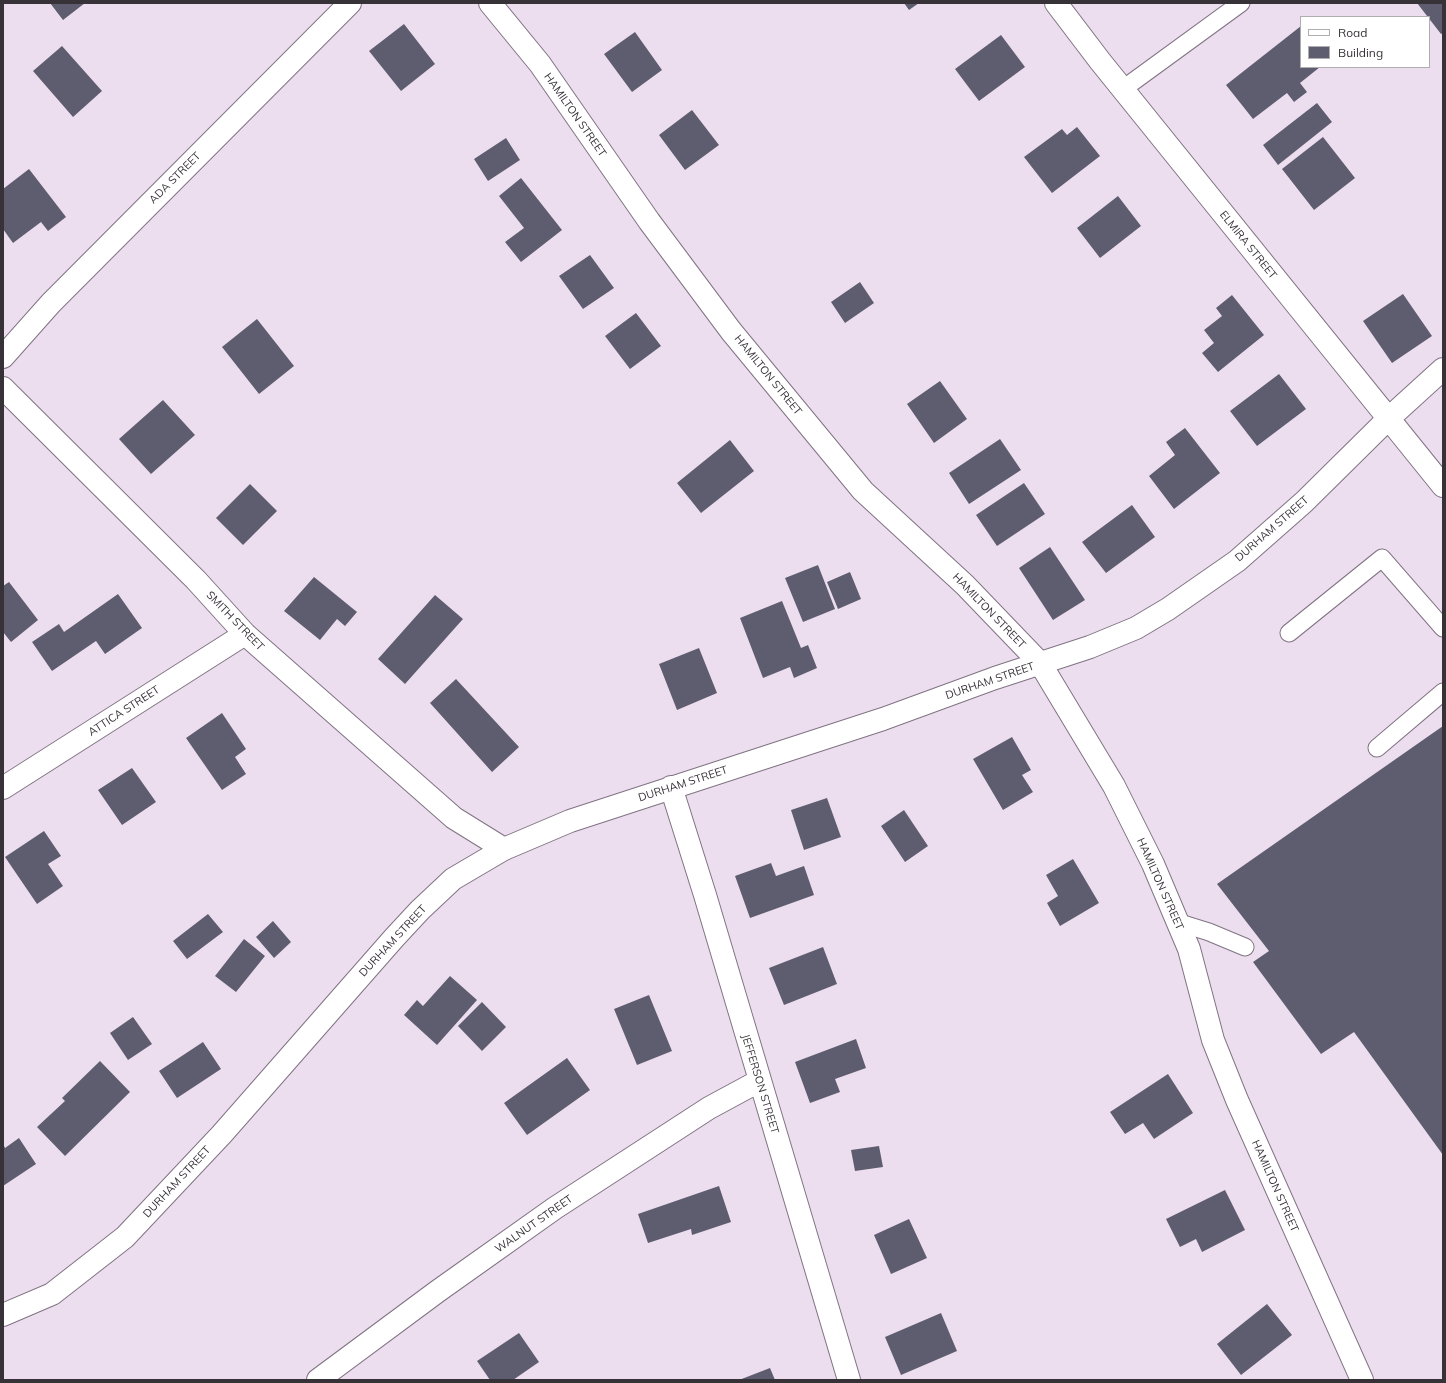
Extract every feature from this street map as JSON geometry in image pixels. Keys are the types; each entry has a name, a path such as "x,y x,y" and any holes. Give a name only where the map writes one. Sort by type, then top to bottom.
{"street":[{"name":"ADA STREET","path":"3,356 50,303 350,3"},
{"name":"HAMILTON STREET","path":"490,3 540,64 649,221 731,331 863,491 965,585 1040,663 1114,786 1153,864 1189,949 1213,1040 1237,1100 1362,1380"},
{"name":"ELMIRA STREET","path":"1056,3 1123,89 1443,486"},
{"name":"DURHAM STREET","path":"5,1311 52,1294 125,1237 222,1134 370,964 420,910 453,879 504,849 570,821 883,719 995,678 1090,647 1136,628 1168,609 1236,561 1304,502 1388,419 1443,369"},
{"name":"SMITH STREET","path":"3,388 196,580 245,634 454,818 504,849"},
{"name":"ATTICA STREET","path":"3,788 245,634"},
{"name":"JEFFERSON STREET","path":"671,787 705,895 849,1380"},
{"name":"WALNUT STREET","path":"318,1380 438,1291 555,1208 709,1108 759,1081"}],"lane":[{"path":"1123,89 1241,3"},
{"path":"1289,633 1382,558 1443,628"},
{"path":"1376,748 1443,692"},
{"path":"1177,922 1209,932 1245,946"}],"building":[{"path":"50,3 85,3 63,20"},
{"path":"904,3 919,3 909,10"},
{"path":"1417,3 1443,3 1443,33 1441,34 1430,20 1430,16 1427,16"},
{"path":"404,24 435,64 401,91 369,51"},
{"path":"1300,27 1300,68 1319,68 1300,83 1307,92 1294,102 1287,93 1253,119 1226,85"},
{"path":"635,32 662,70 632,92 604,54"},
{"path":"1001,35 1025,67 979,101 955,69"},
{"path":"62,46 102,91 73,117 33,71"},
{"path":"1317,103 1332,122 1278,165 1263,145"},
{"path":"692,110 719,145 685,170 659,135"},
{"path":"1077,127 1100,156 1052,193 1024,157 1062,129 1067,135"},
{"path":"1323,137 1355,178 1314,210 1282,169"},
{"path":"506,138 520,160 488,181 474,159"},
{"path":"29,169 66,217 48,231 41,222 13,243 3,229 3,189"},
{"path":"521,178 562,230 521,262 505,242 524,228 499,196"},
{"path":"1118,196 1141,226 1100,258 1077,228"},
{"path":"590,255 614,288 583,309 559,276"},
{"path":"860,282 874,303 845,323 831,302"},
{"path":"1403,294 1432,336 1392,363 1363,321"},
{"path":"1232,295 1264,335 1218,372 1202,353 1214,343 1204,330 1222,316 1216,308"},
{"path":"636,313 661,346 630,369 605,336"},
{"path":"257,319 294,366 259,394 222,347"},
{"path":"1279,374 1306,409 1257,446 1230,411"},
{"path":"940,381 967,419 934,443 907,404"},
{"path":"163,400 195,435 151,474 119,439"},
{"path":"1185,428 1220,473 1174,509 1149,476 1175,455 1166,442"},
{"path":"1000,439 1021,470 969,504 949,473"},
{"path":"730,440 754,471 701,513 677,483"},
{"path":"1024,483 1045,514 997,546 976,515"},
{"path":"250,484 277,511 243,545 216,518"},
{"path":"1132,505 1155,537 1106,573 1082,542"},
{"path":"1050,547 1085,600 1053,620 1019,568"},
{"path":"818,565 835,609 803,622 785,578"},
{"path":"850,572 861,599 838,609 827,582"},
{"path":"314,577 357,612 345,626 337,619 320,640 284,611"},
{"path":"9,582 38,620 11,642 3,632 3,586"},
{"path":"118,594 142,628 105,654 96,641 52,671 32,642 59,624 64,632"},
{"path":"435,595 463,619 405,684 378,659"},
{"path":"782,601 801,648 808,645 817,668 794,678 790,667 763,678 740,618"},
{"path":"699,648 717,693 677,710 659,664"},
{"path":"456,679 519,747 492,772 430,703"},
{"path":"222,713 246,749 235,757 246,774 222,790 186,738"},
{"path":"1443,726 1443,1155 1354,1032 1321,1054 1253,962 1269,951 1217,884"},
{"path":"1012,737 1031,770 1022,775 1033,792 1003,810 973,759"},
{"path":"132,768 156,802 122,825 98,790"},
{"path":"827,798 841,837 804,850 791,810"},
{"path":"904,810 928,846 905,862 881,826"},
{"path":"44,831 61,856 48,864 63,886 37,904 5,857"},
{"path":"1073,859 1099,903 1060,926 1047,903 1058,896 1046,875"},
{"path":"771,863 776,876 804,866 814,895 750,918 735,876"},
{"path":"208,914 223,932 187,959 173,941"},
{"path":"273,921 291,942 274,958 256,937"},
{"path":"244,939 265,956 236,992 215,976"},
{"path":"823,947 837,984 784,1005 769,968"},
{"path":"450,976 477,1000 437,1045 404,1015 417,1000 423,1006"},
{"path":"649,995 672,1051 637,1065 614,1009"},
{"path":"482,1002 506,1027 482,1051 458,1026"},
{"path":"133,1017 152,1044 128,1060 110,1033"},
{"path":"856,1039 866,1068 835,1079 840,1092 810,1103 795,1062"},
{"path":"203,1042 221,1069 177,1098 159,1071"},
{"path":"567,1058 590,1090 527,1135 504,1103"},
{"path":"100,1061 130,1092 65,1156 37,1127 65,1101 62,1098"},
{"path":"1168,1074 1193,1113 1154,1139 1143,1123 1125,1134 1110,1112"},
{"path":"19,1138 36,1164 3,1186 3,1144 5,1148"},
{"path":"879,1146 883,1167 855,1171 851,1150"},
{"path":"719,1186 731,1222 692,1235 691,1229 648,1243 638,1214"},
{"path":"1225,1190 1245,1230 1202,1252 1196,1239 1180,1247 1166,1219"},
{"path":"909,1219 927,1258 891,1274 874,1235"},
{"path":"1267,1304 1292,1335 1241,1375 1217,1344"},
{"path":"941,1313 957,1351 901,1375 885,1337"},
{"path":"519,1333 539,1362 513,1380 490,1380 477,1361"},
{"path":"770,1368 775,1380 739,1380"}]}
